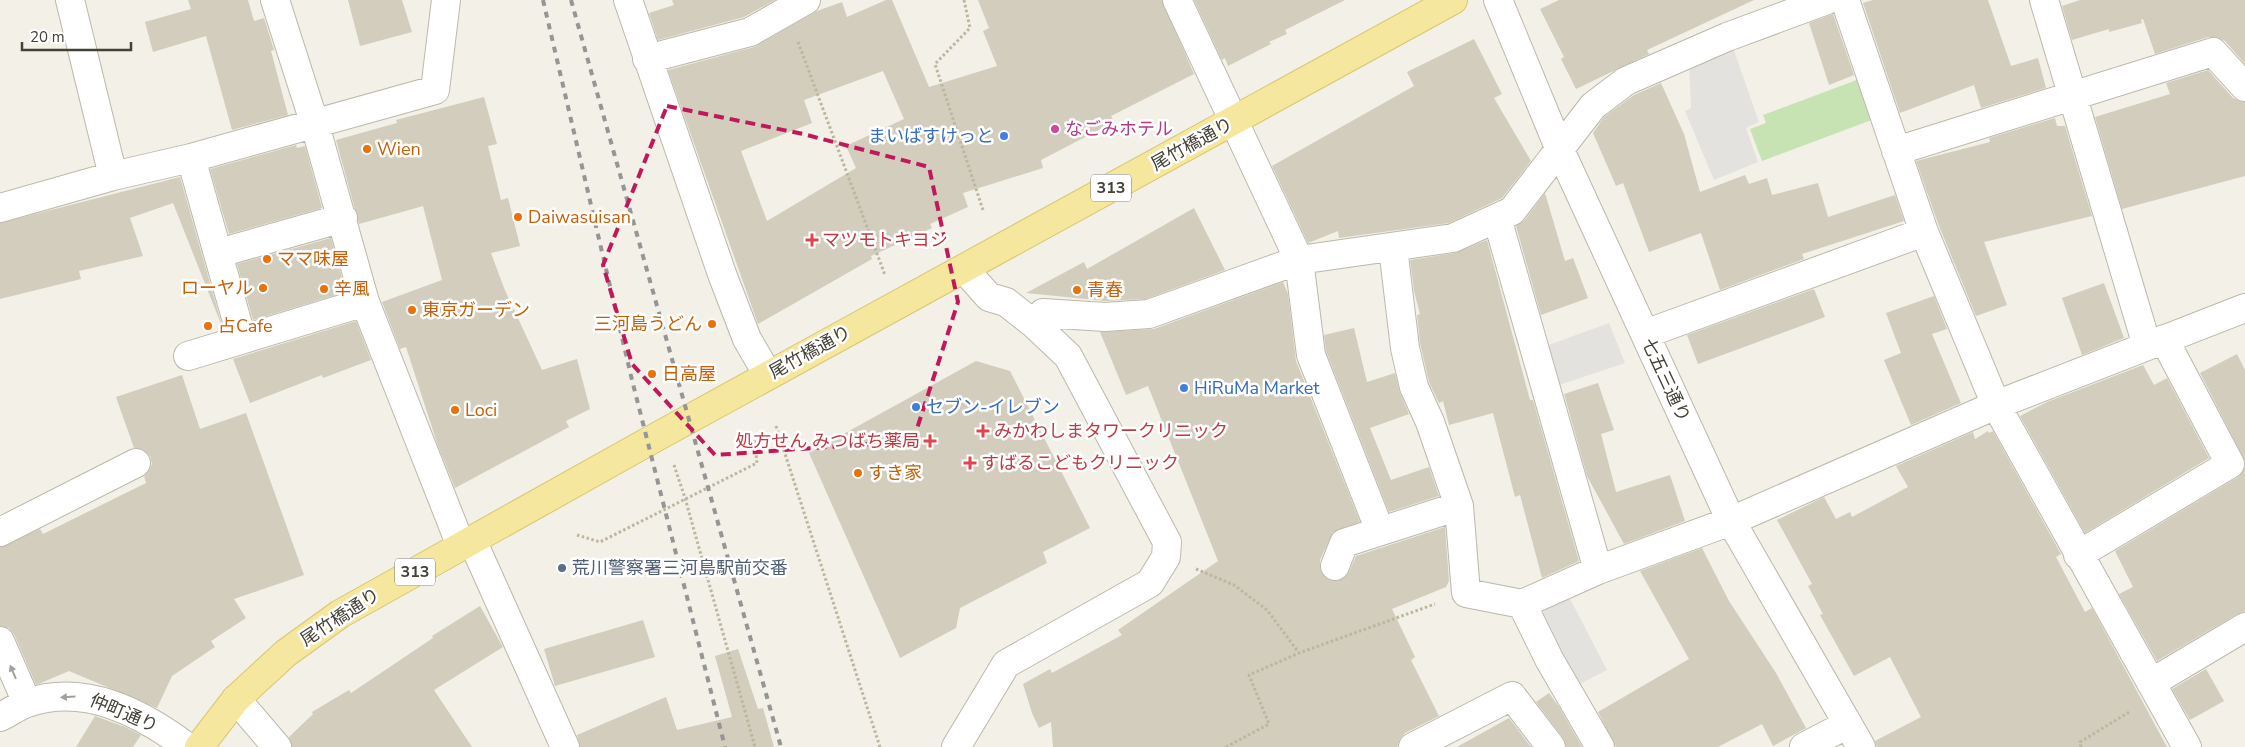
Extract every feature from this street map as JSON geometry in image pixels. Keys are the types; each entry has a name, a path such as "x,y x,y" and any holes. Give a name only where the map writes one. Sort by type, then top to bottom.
{"main road":[{"name":"尾竹橋通り","path":"199,747 236,698 286,652 340,614 768,375 1453,0"}],"street":[{"path":"70,0 112,176"},
{"path":"275,0 315,124 343,218 365,302 466,543 565,747"},
{"path":"0,208 112,176 191,158 435,90 446,0"},
{"path":"628,0 739,320 768,375"},
{"path":"1177,0 1233,122 1250,150 1299,260 1311,355 1380,531"},
{"name":"七五三通り","path":"1498,0 1560,150 1731,521 1855,735"},
{"path":"1034,324 1044,313 1105,318 1149,314 1299,260 1453,238 1512,212 1593,106 1626,81 1727,37 1827,0"},
{"path":"1845,0 1924,232 1996,404 2078,555 2187,747"},
{"path":"2044,0 2073,97 2155,343 2230,464 2078,555"},
{"path":"647,59 750,32 791,4"},
{"path":"1896,151 2213,52 2245,88"},
{"path":"191,158 242,339"},
{"path":"219,254 343,218"},
{"path":"1497,218 1598,570"},
{"path":"1644,334 1924,232"},
{"path":"1393,248 1405,348 1414,387 1430,422 1459,506 1466,593 1522,604 1598,570 1731,521 1996,404 2245,308"},
{"path":"956,747 1006,664 1150,583 1166,557 1167,542 1068,356 1034,324 1006,302 989,297 964,269"},
{"path":"188,356 365,302"},
{"path":"0,532 136,462"},
{"path":"1335,566 1344,543 1459,506"},
{"path":"1522,604 1549,659 1600,747"},
{"path":"2154,689 2245,627"},
{"path":"0,641 27,703"},
{"name":"仲町通り","path":"0,717 27,703 52,698 83,696 137,714 163,729 187,747"},
{"path":"1413,747 1512,696 1551,747"},
{"path":"236,698 277,747"},
{"path":"1804,747 1855,735"}],"path":[{"path":"964,0 970,28 935,64 983,210"},
{"path":"791,4 895,306"},
{"path":"776,426 880,747"},
{"path":"577,535 600,542 756,463 754,438"},
{"path":"674,465 755,747"},
{"path":"1166,557 1234,585 1267,610 1299,654"},
{"path":"1226,747 1269,724 1249,675 1299,654 1466,593"},
{"path":"2081,747 2080,742 2154,689"}],"highlighted area":[{"path":"667,106 803,134 929,167 958,302 913,441 715,455 632,364 603,265"}],"green space":[{"path":"1862,78 1877,118 1762,161 1750,129 1766,123 1763,115"}],"shaded area":[{"path":"1732,45 1759,122 1746,128 1758,162 1714,180 1685,111 1691,108 1689,63"},
{"path":"1609,323 1625,363 1559,385 1546,346"},
{"path":"1569,597 1607,670 1578,685 1540,613"}],"building":[{"path":"188,0 248,0 254,21 264,18 274,50 271,51 288,115 232,130 206,36 153,52 145,22 191,9"},
{"path":"348,0 402,0 412,32 360,46"},
{"path":"672,0 775,0 744,17 658,40 649,13 674,5"},
{"path":"886,0 892,0 929,87 997,66 983,31 989,28 978,0 1162,0 1194,74 1111,116 1114,122 1041,160 1043,168 963,193 968,207 930,224 932,228 871,256 872,259 758,324 668,70 754,47 817,11 842,2 847,17","holes":["883,71 904,119 846,146 856,168 767,221 741,151 812,123 804,100"]},
{"path":"1194,0 1345,0 1285,30 1287,34 1269,42 1271,44 1228,66 1225,58 1222,60"},
{"path":"1559,0 1754,0 1647,50 1649,54 1576,89 1561,59 1564,57 1540,9"},
{"path":"1873,0 1988,0 2011,66 2038,58 2046,88 1981,108 1974,85 1900,113 1863,3"},
{"path":"2080,0 2245,0 2245,64 2225,41 2217,37 2208,37 2155,54 2143,19 2141,20 2142,23 2109,32 2109,29 2072,40 2062,6"},
{"path":"1833,14 1854,75 1829,85 1809,23"},
{"path":"1474,39 1502,94 1494,98 1531,161 1502,198 1449,223 1339,238 1338,231 1308,243 1272,166 1414,86 1407,72"},
{"path":"2208,70 2233,98 2245,102 2245,176 2122,209 2095,117 2170,94 2166,83"},
{"path":"1661,83 1684,134 1700,192 1745,175 1749,184 1767,178 1772,195 1818,183 1828,217 1895,195 1904,221 1802,254 1804,259 1720,290 1701,233 1649,252 1623,183 1616,186 1593,133 1604,117 1634,95"},
{"path":"484,97 497,144 488,146 501,200 508,198 520,246 491,253 504,288 542,370 577,359 590,409 566,421 569,427 455,488 438,446 406,347 400,349 382,302 442,280 423,206 359,224 336,140 397,123 396,120"},
{"path":"2055,118 2057,126 2065,126 2092,216 1984,242 2007,305 1976,316 1939,226 1916,161 1990,142 1989,138"},
{"path":"296,145 297,148 305,146 322,208 229,234 210,169"},
{"path":"180,177 223,329 173,203 130,218 143,256 79,271 81,279 0,299 0,223"},
{"path":"1545,193 1565,261 1573,258 1588,298 1541,315 1516,226 1524,221"},
{"path":"1194,208 1225,270 1146,299 1105,301 1026,293 1084,262 1087,269"},
{"path":"331,238 346,292 253,320 237,264"},
{"path":"1487,240 1530,400 1533,400 1579,561 1542,578 1520,495 1515,497 1493,413 1449,425 1443,401 1439,403 1429,382 1420,343 1417,315 1420,314 1414,291 1410,260 1455,253"},
{"path":"1283,282 1288,294 1296,361 1360,522 1333,532 1320,560 1320,568 1323,575 1329,580 1338,581 1349,572 1356,556 1445,527 1449,581 1446,587 1392,609 1415,657 1411,660 1439,716 1405,733 1397,747 1053,747 1051,722 1039,728 1023,684 1050,669 1052,673 1122,635 1118,630 1218,561 1148,386 1126,395 1100,332 1154,329"},
{"path":"2104,283 2124,338 2082,355 2062,298"},
{"path":"1814,289 1825,317 1698,364 1687,335"},
{"path":"1934,296 1947,329 1932,334 1961,403 1911,425 1884,360 1901,353 1886,313"},
{"path":"356,321 371,360 323,378 322,375 250,403 233,359"},
{"path":"1354,328 1367,382 1395,373 1400,393 1409,414 1370,428 1391,480 1429,467 1439,496 1389,512 1326,351 1324,335"},
{"path":"2237,354 2245,370 2245,461 2200,373"},
{"path":"976,361 1010,371 1090,528 1043,552 1047,563 960,608 956,628 900,658 809,453"},
{"path":"2143,365 2154,385 2167,378 2209,458 2085,533 2020,416 2047,402"},
{"path":"182,375 200,429 246,413 304,575 234,599 246,618 211,641 215,647 172,676 157,708 69,671 36,685 14,634 9,628 0,626 0,547 40,529 43,534 146,483 144,476 152,464 150,456 144,450 134,448 116,397"},
{"path":"1598,383 1614,430 1601,434 1616,492 1670,475 1685,521 1624,544 1587,476 1564,394"},
{"path":"1988,431 1989,433 1993,431 2061,554 2056,557 2085,612 2092,608 2167,747 1877,747 1875,741 1921,717 1890,657 1854,676 1820,615 1823,614 1808,586 1812,584 1777,520 1824,497 1836,519 1850,512 1852,517 1908,487 1896,466 1973,432 1975,439"},
{"path":"2245,467 2245,611 2157,661 2119,594 2133,587 2115,551 2238,477"},
{"path":"1702,548 1729,601 1776,673 1806,728 1773,746 1762,724 1718,747 1616,747 1598,712 1689,659 1640,571"},
{"path":"480,606 503,647 434,690 472,747 292,747 289,737 313,714 312,712 349,690 351,693 433,638 432,636"},
{"path":"643,620 655,657 555,686 544,649"},
{"path":"738,649 758,709 763,708 774,747 580,747 577,735 666,697 677,730 732,717 715,656"},
{"path":"2206,669 2224,701 2190,720 2172,689"},
{"path":"1549,693 1582,747 1566,747 1563,738 1536,702"},
{"path":"95,716 141,735 133,747 76,747"},
{"path":"1509,718 1531,747 1457,747"}],"railway":[{"path":"543,0 632,380 725,747"},
{"path":"571,0 781,747"}],"place":[{"name":"なごみホテル","path":"1055,129"},
{"name":"まいばすけっと","path":"1004,136"},
{"name":"Wien","path":"367,149"},
{"name":"Daiwasuisan","path":"518,217"},
{"name":"マツモトキヨシ","path":"812,240"},
{"name":"ママ味屋","path":"267,259"},
{"name":"ローヤル","path":"263,288"},
{"name":"辛風","path":"324,289"},
{"name":"青春","path":"1077,290"},
{"name":"東京ガーデン","path":"412,310"},
{"name":"三河島うどん","path":"712,324"},
{"name":"占Cafe","path":"208,326"},
{"name":"日高屋","path":"652,374"},
{"name":"HiRuMa Market","path":"1184,388"},
{"name":"セブン-イレブン","path":"916,407"},
{"name":"Loci","path":"455,410"},
{"name":"みかわしまタワークリニック","path":"983,431"},
{"name":"処方せん みつばち薬局","path":"930,441"},
{"name":"すばるこどもクリニック","path":"970,463"},
{"name":"すき家","path":"858,473"},
{"name":"荒川警察署三河島駅前交番","path":"562,568"}]}
